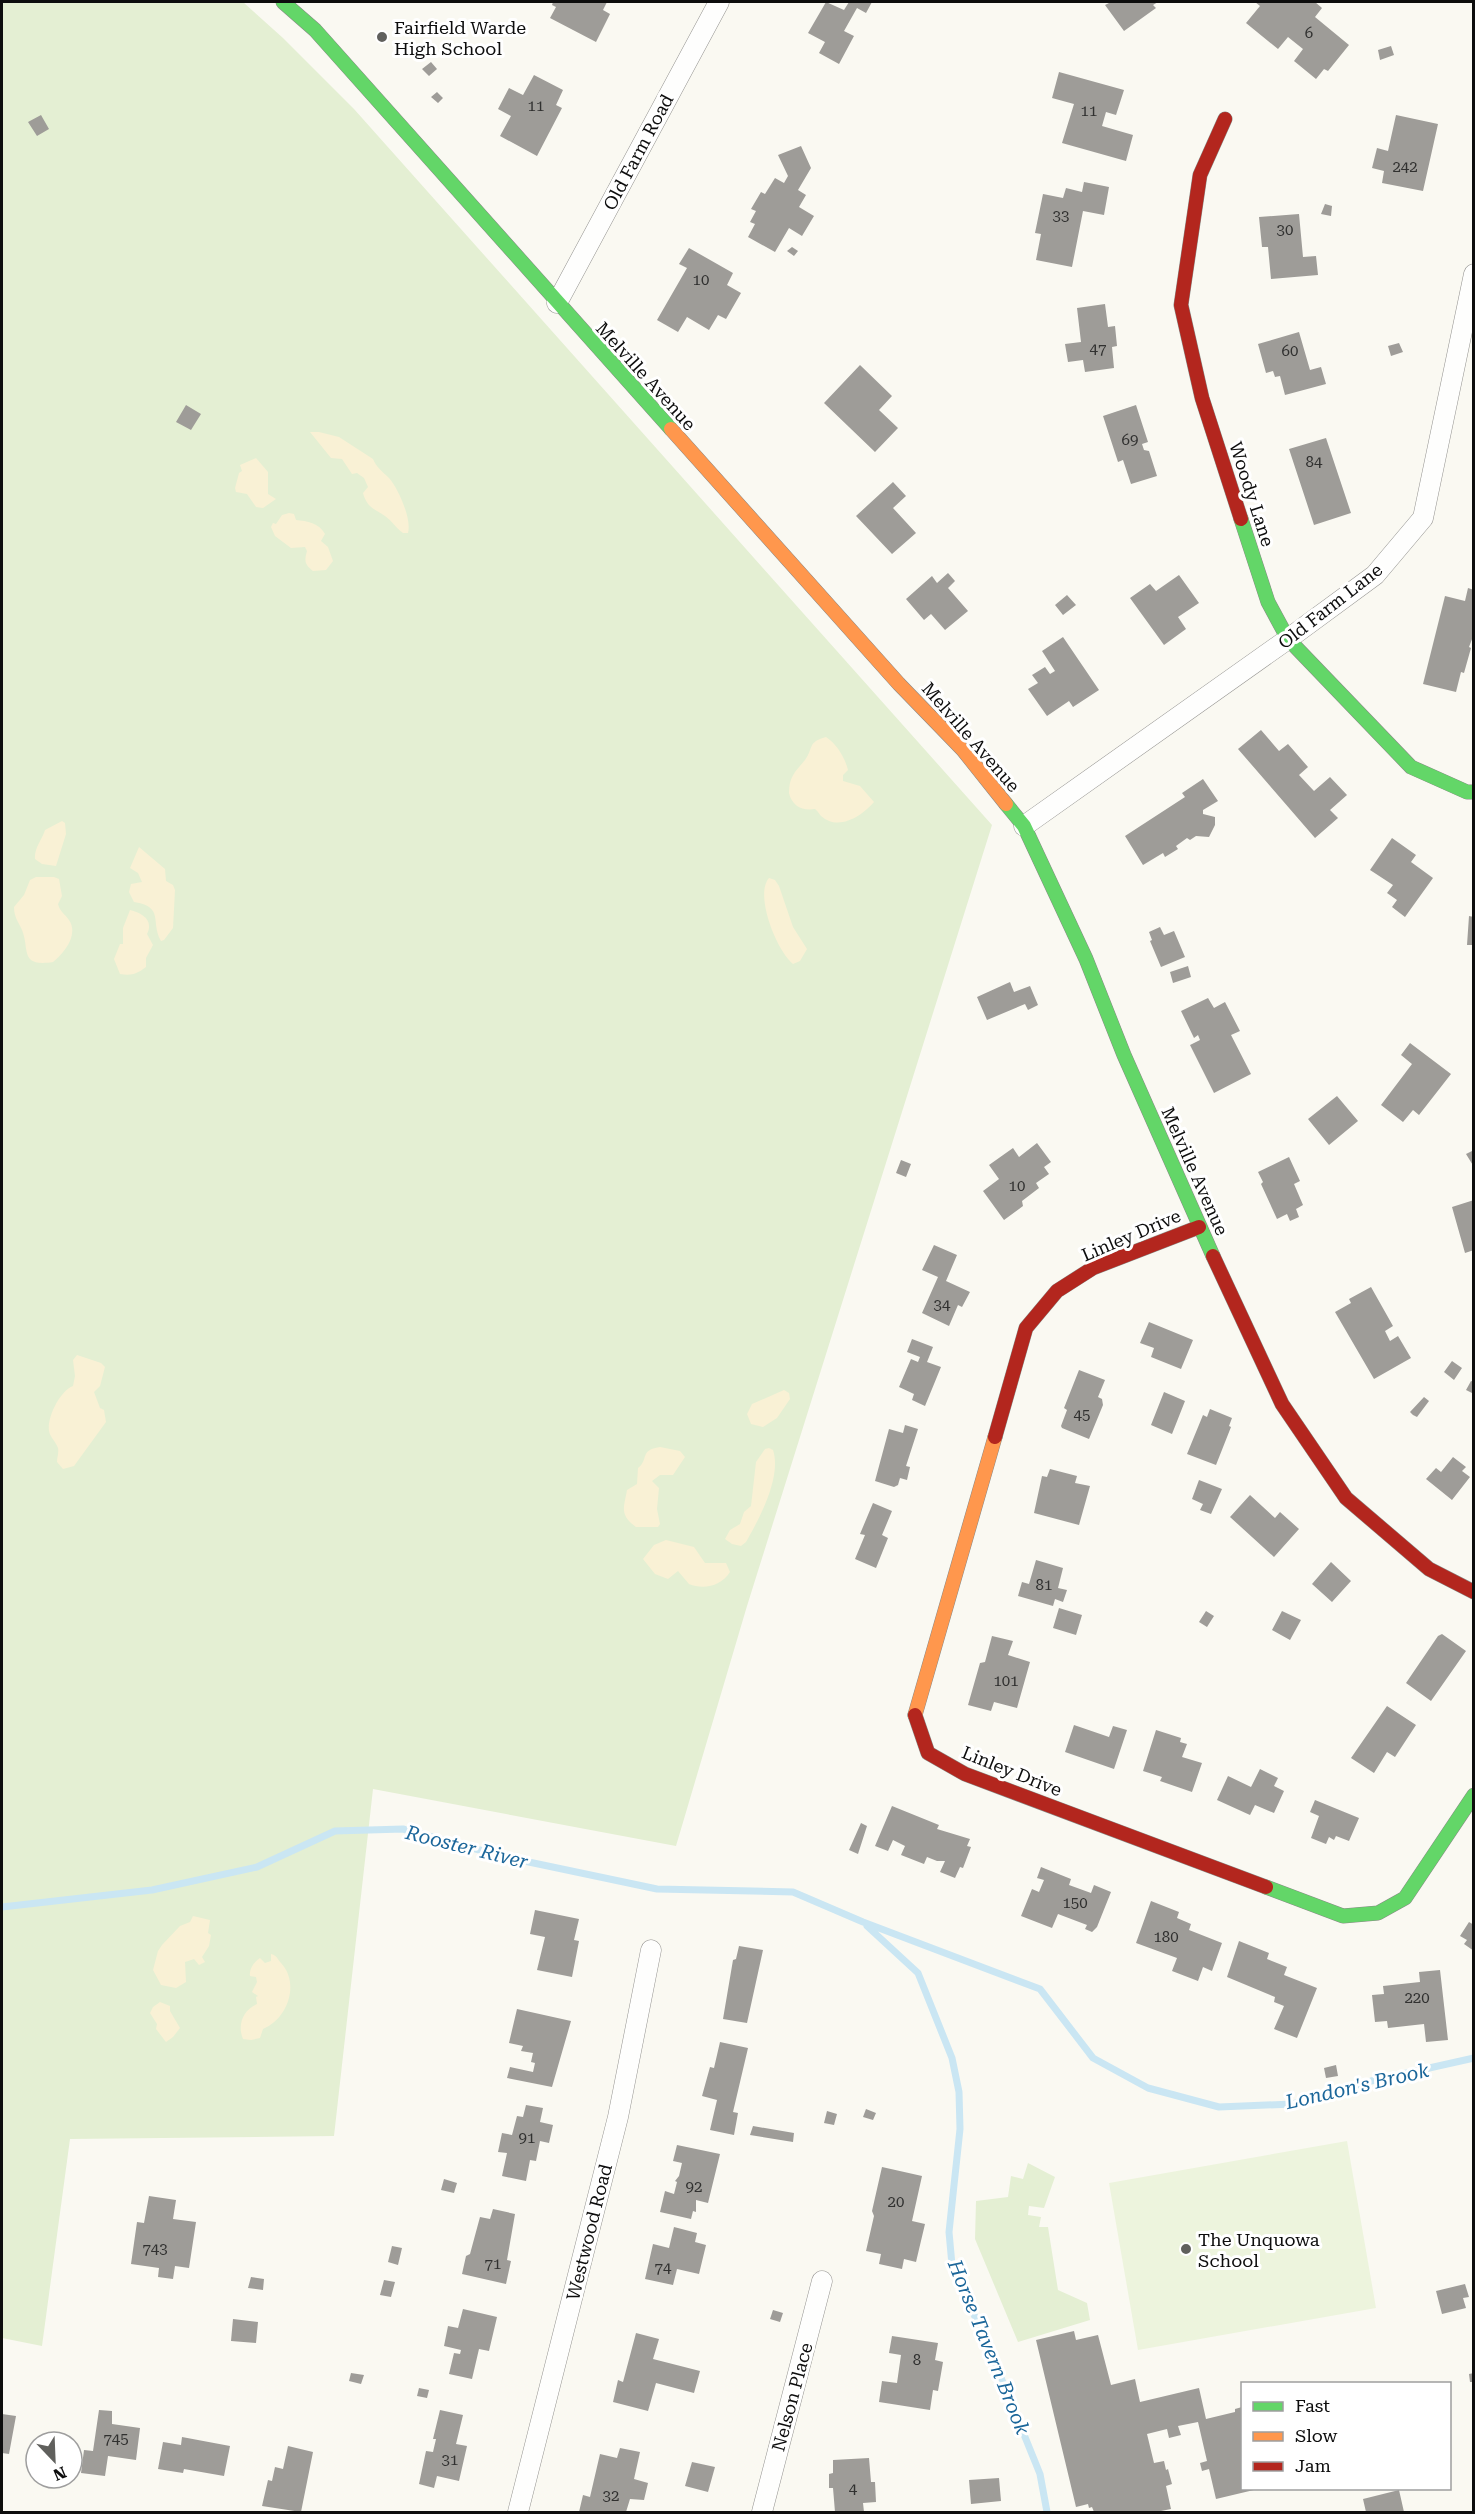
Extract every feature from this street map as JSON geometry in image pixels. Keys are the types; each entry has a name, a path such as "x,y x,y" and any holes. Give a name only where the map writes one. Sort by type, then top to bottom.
{"street":[{"name":"Melville Avenue","path":"283,2 315,30 899,684 963,750 1024,826 1086,959 1124,1055 1199,1227 1282,1404 1346,1498 1429,1569 1473,1592"},
{"name":"Old Farm Road","path":"557,303 719,2"},
{"name":"Woody Lane","path":"1225,119 1200,175 1181,305 1206,410 1268,602 1288,639 1411,767 1467,792 1473,792"},
{"name":"Old Farm Lane","path":"1024,826 1375,575 1424,518 1473,274"},
{"name":"Linley Drive","path":"1199,1227 1093,1268 1057,1292 1026,1328 915,1714 928,1753 965,1774 1343,1916 1378,1913 1406,1898 1473,1795"},
{"name":"Westwood Road","path":"518,2512 618,2117 651,1950"},
{"name":"Nelson Place","path":"762,2512 822,2281"}],"green space":[{"path":"2,2 243,2 283,38 354,109 992,825 747,1606 676,1846 373,1789 334,2136 70,2139 42,2346 2,2338"},
{"path":"1347,2141 1376,2308 1138,2350 1109,2183"},
{"path":"1028,2163 1055,2177 1044,2208 1029,2206 1028,2215 1041,2217 1039,2227 1048,2227 1058,2290 1087,2303 1090,2320 1018,2342 975,2239 976,2201 1008,2197 1011,2176 1023,2179"}],"sand":[{"path":"310,432 339,437 373,459 393,483 400,496 408,520 408,533 403,533 369,505 363,493 368,487 364,478 357,473 352,474 342,459 331,458"},
{"path":"256,458 268,472 268,494 276,499 263,508 256,507 247,494 236,492 235,488 239,473 242,471 240,465"},
{"path":"294,514 296,520 316,525 325,534 321,541 328,547 333,561 326,570 313,571 306,563 305,547 291,548 275,536 271,527 273,523 276,524 282,515"},
{"path":"826,737 837,747 847,765 848,770 843,775 843,781 860,786 874,802 864,812 843,822 828,821 815,809 798,807 792,801 789,793 792,778 808,756 813,743"},
{"path":"62,821 65,823 66,834 56,866 42,864 35,859 35,855 45,830"},
{"path":"139,847 165,869 166,881 173,885 175,890 173,928 161,941 153,912 144,904 134,902 129,892 131,884 142,882 138,873 130,868"},
{"path":"36,877 59,879 62,896 58,904 72,926 69,943 53,962 42,963 30,959 15,914 14,907 24,895 30,880"},
{"path":"769,878 775,880 779,886 793,927 807,949 800,961 793,964 780,947 769,922 764,897 765,886"},
{"path":"130,910 139,913 148,921 147,934 153,945 146,958 146,967 134,974 124,975 120,974 114,959 120,944 123,944 123,928"},
{"path":"77,1355 101,1363 105,1367 100,1386 94,1392 100,1408 104,1410 106,1422 74,1466 63,1469 57,1462 58,1448 50,1433 49,1425 52,1412 59,1399 73,1386 75,1376 73,1360"},
{"path":"784,1390 789,1393 790,1399 777,1418 763,1427 751,1424 747,1414 752,1404"},
{"path":"660,1447 680,1451 685,1457 673,1475 660,1475 652,1481 659,1488 657,1509 660,1524 658,1527 636,1527 627,1518 624,1510 627,1490 637,1484 638,1468 649,1450"},
{"path":"765,1449 773,1450 775,1461 768,1498 746,1542 741,1546 732,1544 725,1539 730,1530 740,1524 744,1512 751,1506 756,1462"},
{"path":"666,1540 694,1547 705,1563 726,1563 730,1572 722,1581 706,1587 689,1584 678,1571 668,1579 655,1574 643,1559 654,1545"},
{"path":"193,1916 210,1920 209,1946 202,1957 205,1962 199,1965 194,1959 185,1962 186,1982 176,1988 161,1985 153,1970 158,1951 180,1926 190,1922"},
{"path":"271,1954 287,1971 290,1980 288,2000 279,2017 263,2029 260,2038 243,2039 242,2018 257,2004 256,1997 258,1996 252,1992 257,1982 256,1977 250,1976 250,1971 260,1958 265,1963 271,1961"},
{"path":"160,2002 170,2006 170,2011 180,2028 166,2042 156,2029 157,2024 150,2013 153,2007"}],"building":[{"path":"553,2 607,2 603,10 610,14 596,42 550,18 556,7 552,5"},
{"path":"826,2 844,10 849,2 872,2 866,13 857,8 844,31 854,36 839,64 819,53 825,42 808,33"},
{"path":"1111,2 1158,2 1153,5 1156,8 1124,31 1105,5"},
{"path":"1255,2 1315,2 1322,8 1315,17 1349,45 1328,71 1324,69 1316,79 1294,61 1303,49 1288,37 1278,49 1246,23 1260,6"},
{"path":"1391,46 1394,55 1380,60 1378,50"},
{"path":"431,62 437,69 429,76 422,69"},
{"path":"1059,72 1124,90 1116,115 1106,112 1102,126 1133,135 1126,161 1062,143 1074,104 1052,98"},
{"path":"534,75 563,90 556,105 562,108 537,156 500,136 511,116 498,109 509,88 523,95"},
{"path":"437,92 443,98 438,103 431,97"},
{"path":"41,115 49,129 37,136 28,122"},
{"path":"1396,115 1438,124 1423,191 1382,183 1384,171 1372,168 1377,148 1388,151"},
{"path":"801,146 811,168 798,190 806,195 799,207 814,216 802,236 789,228 775,252 748,237 755,224 750,222 756,211 751,209 761,192 765,194 775,178 784,183 788,176 778,155"},
{"path":"1084,182 1109,187 1104,215 1083,211 1072,267 1036,260 1041,234 1035,233 1043,194 1063,198 1066,188 1082,192"},
{"path":"1325,204 1332,206 1331,216 1321,214"},
{"path":"1299,214 1303,257 1316,256 1318,275 1271,279 1268,247 1262,247 1259,217"},
{"path":"792,247 798,251 794,256 787,251"},
{"path":"689,248 733,273 727,285 741,293 726,319 718,315 709,330 687,317 678,332 657,320 687,268 679,264"},
{"path":"1105,304 1108,327 1115,326 1117,346 1112,347 1114,368 1085,372 1083,360 1068,362 1065,344 1081,342 1077,308"},
{"path":"1299,332 1310,370 1321,367 1326,384 1285,395 1280,376 1275,377 1273,371 1266,373 1258,344"},
{"path":"1399,343 1403,352 1391,356 1388,346"},
{"path":"860,365 892,396 879,410 898,428 875,452 824,403"},
{"path":"186,405 201,414 191,430 176,422"},
{"path":"1136,405 1148,442 1142,444 1144,450 1149,451 1157,476 1131,484 1123,460 1118,462 1103,416"},
{"path":"1326,438 1351,513 1314,525 1289,449"},
{"path":"893,482 906,496 893,508 916,533 892,554 856,516"},
{"path":"948,573 955,581 948,588 968,611 945,630 931,614 924,620 906,599 932,576 937,583"},
{"path":"1179,575 1199,603 1178,617 1186,629 1164,645 1130,598 1150,584 1156,591"},
{"path":"1468,588 1474,590 1474,634 1464,673 1461,672 1456,692 1423,684 1445,596 1465,601"},
{"path":"1067,595 1076,605 1063,615 1055,605"},
{"path":"1063,637 1099,690 1073,707 1069,701 1047,716 1028,689 1038,683 1032,675 1045,667 1050,674 1055,671 1042,651"},
{"path":"1261,730 1279,751 1288,744 1308,767 1299,775 1314,791 1330,777 1347,795 1330,810 1338,818 1315,838 1238,749"},
{"path":"1203,779 1218,801 1203,810 1203,814 1215,817 1215,825 1209,837 1196,836 1190,840 1187,838 1176,846 1178,849 1165,857 1163,853 1143,865 1125,836 1185,797 1182,793"},
{"path":"1392,838 1416,855 1411,862 1433,878 1405,917 1392,907 1397,900 1387,893 1393,885 1370,870"},
{"path":"1469,916 1474,917 1474,945 1467,945"},
{"path":"1160,927 1164,935 1174,931 1185,957 1161,967 1150,941 1152,940 1149,932"},
{"path":"1188,966 1191,977 1173,983 1170,972"},
{"path":"1010,982 1014,992 1030,986 1038,1005 1028,1010 1025,1004 987,1020 977,997"},
{"path":"1208,998 1214,1008 1225,1002 1240,1031 1231,1035 1251,1074 1214,1093 1190,1045 1200,1040 1198,1035 1194,1038 1181,1011"},
{"path":"1410,1043 1451,1074 1419,1115 1413,1110 1403,1122 1381,1105 1412,1064 1401,1055"},
{"path":"1337,1096 1358,1121 1329,1145 1308,1119"},
{"path":"1037,1143 1051,1162 1044,1167 1049,1174 1036,1183 1039,1188 1022,1201 1023,1206 1004,1220 983,1191 999,1179 989,1165 1013,1148 1019,1157"},
{"path":"1474,1150 1474,1167 1466,1154"},
{"path":"1289,1157 1300,1181 1294,1184 1303,1205 1296,1209 1299,1217 1290,1221 1287,1214 1277,1219 1258,1172"},
{"path":"901,1160 911,1164 906,1177 896,1173"},
{"path":"1474,1200 1474,1250 1465,1253 1452,1207"},
{"path":"934,1245 957,1255 946,1281 970,1292 962,1307 958,1305 949,1326 922,1313 938,1277 922,1270"},
{"path":"1371,1287 1393,1326 1385,1331 1390,1341 1398,1336 1411,1358 1374,1379 1335,1312 1351,1303 1349,1299"},
{"path":"1149,1322 1193,1340 1181,1369 1151,1357 1154,1348 1140,1343"},
{"path":"912,1339 933,1347 927,1362 941,1367 925,1406 912,1400 914,1394 899,1387 911,1359 918,1362 920,1357 907,1352"},
{"path":"1452,1361 1462,1368 1454,1380 1444,1372"},
{"path":"1079,1370 1105,1380 1098,1397 1102,1399 1103,1405 1089,1439 1061,1426 1067,1410 1064,1408"},
{"path":"1471,1381 1474,1382 1474,1394 1466,1390"},
{"path":"1164,1392 1185,1401 1172,1434 1151,1425"},
{"path":"1424,1397 1429,1401 1417,1417 1410,1412"},
{"path":"1210,1409 1232,1418 1229,1426 1231,1427 1216,1465 1187,1454 1203,1415 1207,1417"},
{"path":"905,1425 918,1429 906,1466 910,1467 907,1480 900,1478 898,1485 894,1487 875,1481 889,1429 903,1433"},
{"path":"1453,1457 1466,1467 1462,1471 1470,1477 1452,1500 1426,1479 1436,1468 1441,1472"},
{"path":"1050,1469 1077,1476 1075,1483 1090,1486 1079,1525 1034,1513 1042,1476 1047,1477"},
{"path":"1199,1480 1222,1489 1211,1514 1200,1510 1203,1504 1192,1499"},
{"path":"1250,1495 1275,1518 1280,1512 1299,1529 1274,1557 1230,1517"},
{"path":"873,1503 892,1511 882,1535 888,1538 876,1568 855,1559 865,1535 860,1534"},
{"path":"1036,1560 1063,1568 1058,1588 1067,1590 1063,1602 1055,1599 1053,1606 1018,1596 1022,1582 1029,1584"},
{"path":"1331,1562 1351,1581 1332,1602 1312,1584"},
{"path":"1059,1608 1082,1615 1076,1635 1053,1628"},
{"path":"1206,1611 1214,1616 1207,1627 1199,1622"},
{"path":"1282,1611 1301,1620 1290,1640 1272,1630"},
{"path":"1442,1634 1466,1651 1431,1701 1406,1683 1438,1636"},
{"path":"992,1636 1013,1641 1008,1655 1030,1662 1017,1708 994,1702 991,1711 968,1705 980,1663 985,1662"},
{"path":"1387,1706 1416,1725 1395,1757 1387,1752 1374,1773 1351,1758"},
{"path":"1074,1725 1109,1737 1113,1726 1127,1730 1114,1769 1065,1752"},
{"path":"1156,1730 1181,1738 1180,1742 1187,1744 1182,1757 1202,1763 1192,1792 1160,1781 1162,1777 1143,1771"},
{"path":"1260,1769 1278,1778 1274,1786 1284,1791 1274,1813 1255,1805 1250,1815 1217,1800 1228,1776 1251,1787"},
{"path":"1315,1800 1359,1818 1349,1841 1336,1836 1334,1840 1329,1837 1326,1844 1311,1838 1319,1816 1310,1812"},
{"path":"892,1806 939,1825 937,1829 970,1839 967,1846 971,1847 963,1868 960,1867 955,1878 940,1872 945,1861 927,1857 924,1864 901,1855 905,1846 893,1840 888,1851 875,1846"},
{"path":"861,1823 867,1826 858,1854 849,1850"},
{"path":"1041,1867 1071,1879 1069,1885 1091,1893 1094,1885 1111,1892 1097,1927 1092,1932 1085,1929 1087,1925 1058,1914 1052,1928 1021,1916 1032,1889 1039,1892 1044,1880 1037,1878"},
{"path":"1151,1901 1179,1912 1177,1918 1191,1924 1189,1930 1222,1943 1212,1971 1203,1967 1198,1981 1172,1971 1177,1958 1136,1943"},
{"path":"535,1910 579,1919 574,1940 579,1941 572,1977 537,1970 545,1937 530,1934"},
{"path":"1469,1922 1474,1925 1474,1951 1464,1944 1467,1940 1460,1936"},
{"path":"1239,1941 1269,1953 1267,1959 1287,1967 1284,1975 1317,1988 1297,2038 1274,2029 1284,2006 1274,2002 1275,1997 1227,1977"},
{"path":"739,1946 763,1950 747,2023 723,2019 733,1960 736,1959"},
{"path":"1440,1970 1448,2040 1426,2042 1424,2024 1388,2028 1387,2021 1375,2022 1372,1995 1384,1994 1383,1986 1420,1982 1419,1972"},
{"path":"517,2009 571,2021 552,2087 507,2078 510,2067 533,2072 535,2063 531,2062 533,2053 521,2051 523,2046 509,2043"},
{"path":"720,2042 748,2048 733,2112 738,2113 734,2135 710,2130 717,2100 702,2096 710,2067 714,2068"},
{"path":"1336,2065 1338,2076 1326,2078 1324,2068"},
{"path":"526,2105 543,2108 540,2122 553,2125 549,2143 540,2141 536,2161 530,2160 526,2181 502,2176 507,2153 498,2152 502,2133 512,2135 517,2116 523,2117"},
{"path":"866,2109 876,2113 873,2120 863,2117"},
{"path":"827,2111 837,2114 834,2125 824,2123"},
{"path":"753,2126 794,2133 793,2142 750,2135"},
{"path":"677,2145 720,2154 708,2203 696,2200 696,2212 693,2211 691,2219 660,2212 665,2191 674,2194 677,2182 675,2181 679,2176 682,2163 673,2161"},
{"path":"882,2167 922,2176 912,2221 925,2224 916,2262 904,2259 902,2269 879,2264 881,2254 866,2251"},
{"path":"444,2179 457,2183 454,2193 441,2190"},
{"path":"149,2196 176,2200 173,2219 196,2222 189,2268 175,2266 173,2279 158,2277 159,2268 131,2264 137,2222 144,2223"},
{"path":"493,2209 515,2214 507,2260 511,2261 506,2284 462,2274 480,2217 490,2219"},
{"path":"674,2227 697,2233 695,2242 706,2245 699,2274 677,2269 673,2285 645,2279 653,2244 669,2248"},
{"path":"392,2246 402,2248 398,2265 388,2262"},
{"path":"251,2277 264,2279 263,2290 248,2288"},
{"path":"384,2280 395,2282 391,2297 380,2295"},
{"path":"1465,2284 1469,2297 1463,2298 1466,2308 1442,2314 1436,2291"},
{"path":"463,2309 497,2317 489,2351 479,2349 472,2379 449,2374 454,2353 460,2354 461,2350 444,2346 448,2326 458,2328"},
{"path":"773,2310 783,2313 780,2322 770,2319"},
{"path":"233,2319 258,2322 256,2343 231,2341"},
{"path":"1074,2331 1076,2340 1098,2335 1111,2385 1135,2379 1140,2402 1199,2388 1206,2419 1235,2412 1235,2409 1241,2407 1241,2490 1254,2490 1216,2499 1209,2469 1202,2471 1200,2463 1207,2461 1198,2422 1178,2426 1181,2435 1169,2438 1167,2429 1147,2434 1154,2463 1164,2461 1166,2470 1168,2469 1172,2484 1166,2486 1171,2509 1156,2512 1094,2512 1088,2504 1076,2507 1036,2340"},
{"path":"636,2333 659,2339 653,2359 700,2371 694,2393 656,2383 648,2411 613,2402 618,2380 623,2382"},
{"path":"892,2336 938,2343 935,2360 943,2362 938,2391 933,2390 930,2410 879,2402 882,2381 897,2383 901,2355 889,2353"},
{"path":"351,2373 364,2375 361,2384 349,2381"},
{"path":"1474,2373 1474,2382 1470,2382 1469,2374"},
{"path":"419,2388 429,2390 427,2398 417,2396"},
{"path":"99,2410 112,2411 112,2424 140,2428 136,2460 108,2456 105,2476 84,2473 84,2450 93,2451"},
{"path":"440,2410 463,2415 456,2444 467,2446 459,2481 437,2476 434,2488 419,2484 426,2451 433,2452 436,2439 433,2439"},
{"path":"2,2414 16,2416 9,2454 2,2453"},
{"path":"182,2437 230,2446 224,2476 184,2469 183,2473 158,2469 163,2442 181,2445"},
{"path":"288,2446 313,2452 301,2512 262,2506 268,2480 272,2481 275,2467 283,2469"},
{"path":"620,2448 640,2452 634,2479 648,2483 644,2500 630,2499 626,2512 579,2512 583,2495 590,2497 600,2454 617,2458"},
{"path":"869,2458 871,2482 875,2482 876,2502 863,2503 864,2512 835,2512 833,2488 829,2488 829,2474 833,2473 833,2460"},
{"path":"692,2462 715,2467 708,2492 685,2486"},
{"path":"999,2478 1001,2501 971,2504 969,2480"},
{"path":"1399,2490 1404,2512 1366,2512 1363,2499"}],"waterway":[{"name":"Rooster River","path":"2,1907 152,1890 257,1867 335,1831 403,1829 505,1857 657,1889 793,1892 863,1922 1040,1989 1093,2058 1148,2088 1219,2107 1292,2104 1371,2081 1474,2058"},
{"name":"Horse Tavern Brook","path":"867,1926 918,1973 952,2058 959,2092 960,2129 949,2232 952,2265 1040,2474 1047,2512"}],"traffic: fast":[{"path":"283,2 315,30 671,429"},
{"path":"1241,519 1268,602 1288,639 1411,767 1467,792 1474,792"},
{"path":"1006,804 1024,826 1086,959 1124,1055 1213,1256"},
{"path":"1266,1887 1343,1916 1378,1913 1405,1898 1474,1795"}],"traffic: slow":[{"path":"671,429 899,684 963,750 1006,804"},
{"path":"915,1715 995,1437"}],"traffic: jam":[{"path":"1225,119 1200,175 1181,305 1202,398 1241,519"},
{"path":"995,1437 1026,1328 1057,1291 1093,1268 1199,1227"},
{"path":"1213,1256 1282,1404 1346,1498 1429,1569 1474,1592"},
{"path":"915,1715 928,1753 965,1774 1266,1887"}],"place":[{"name":"Fairfield Warde High School","path":"382,37"},
{"name":"The Unquowa School","path":"1186,2249"}],"water label":[{"name":"London's Brook","path":"1357,2086"}]}
